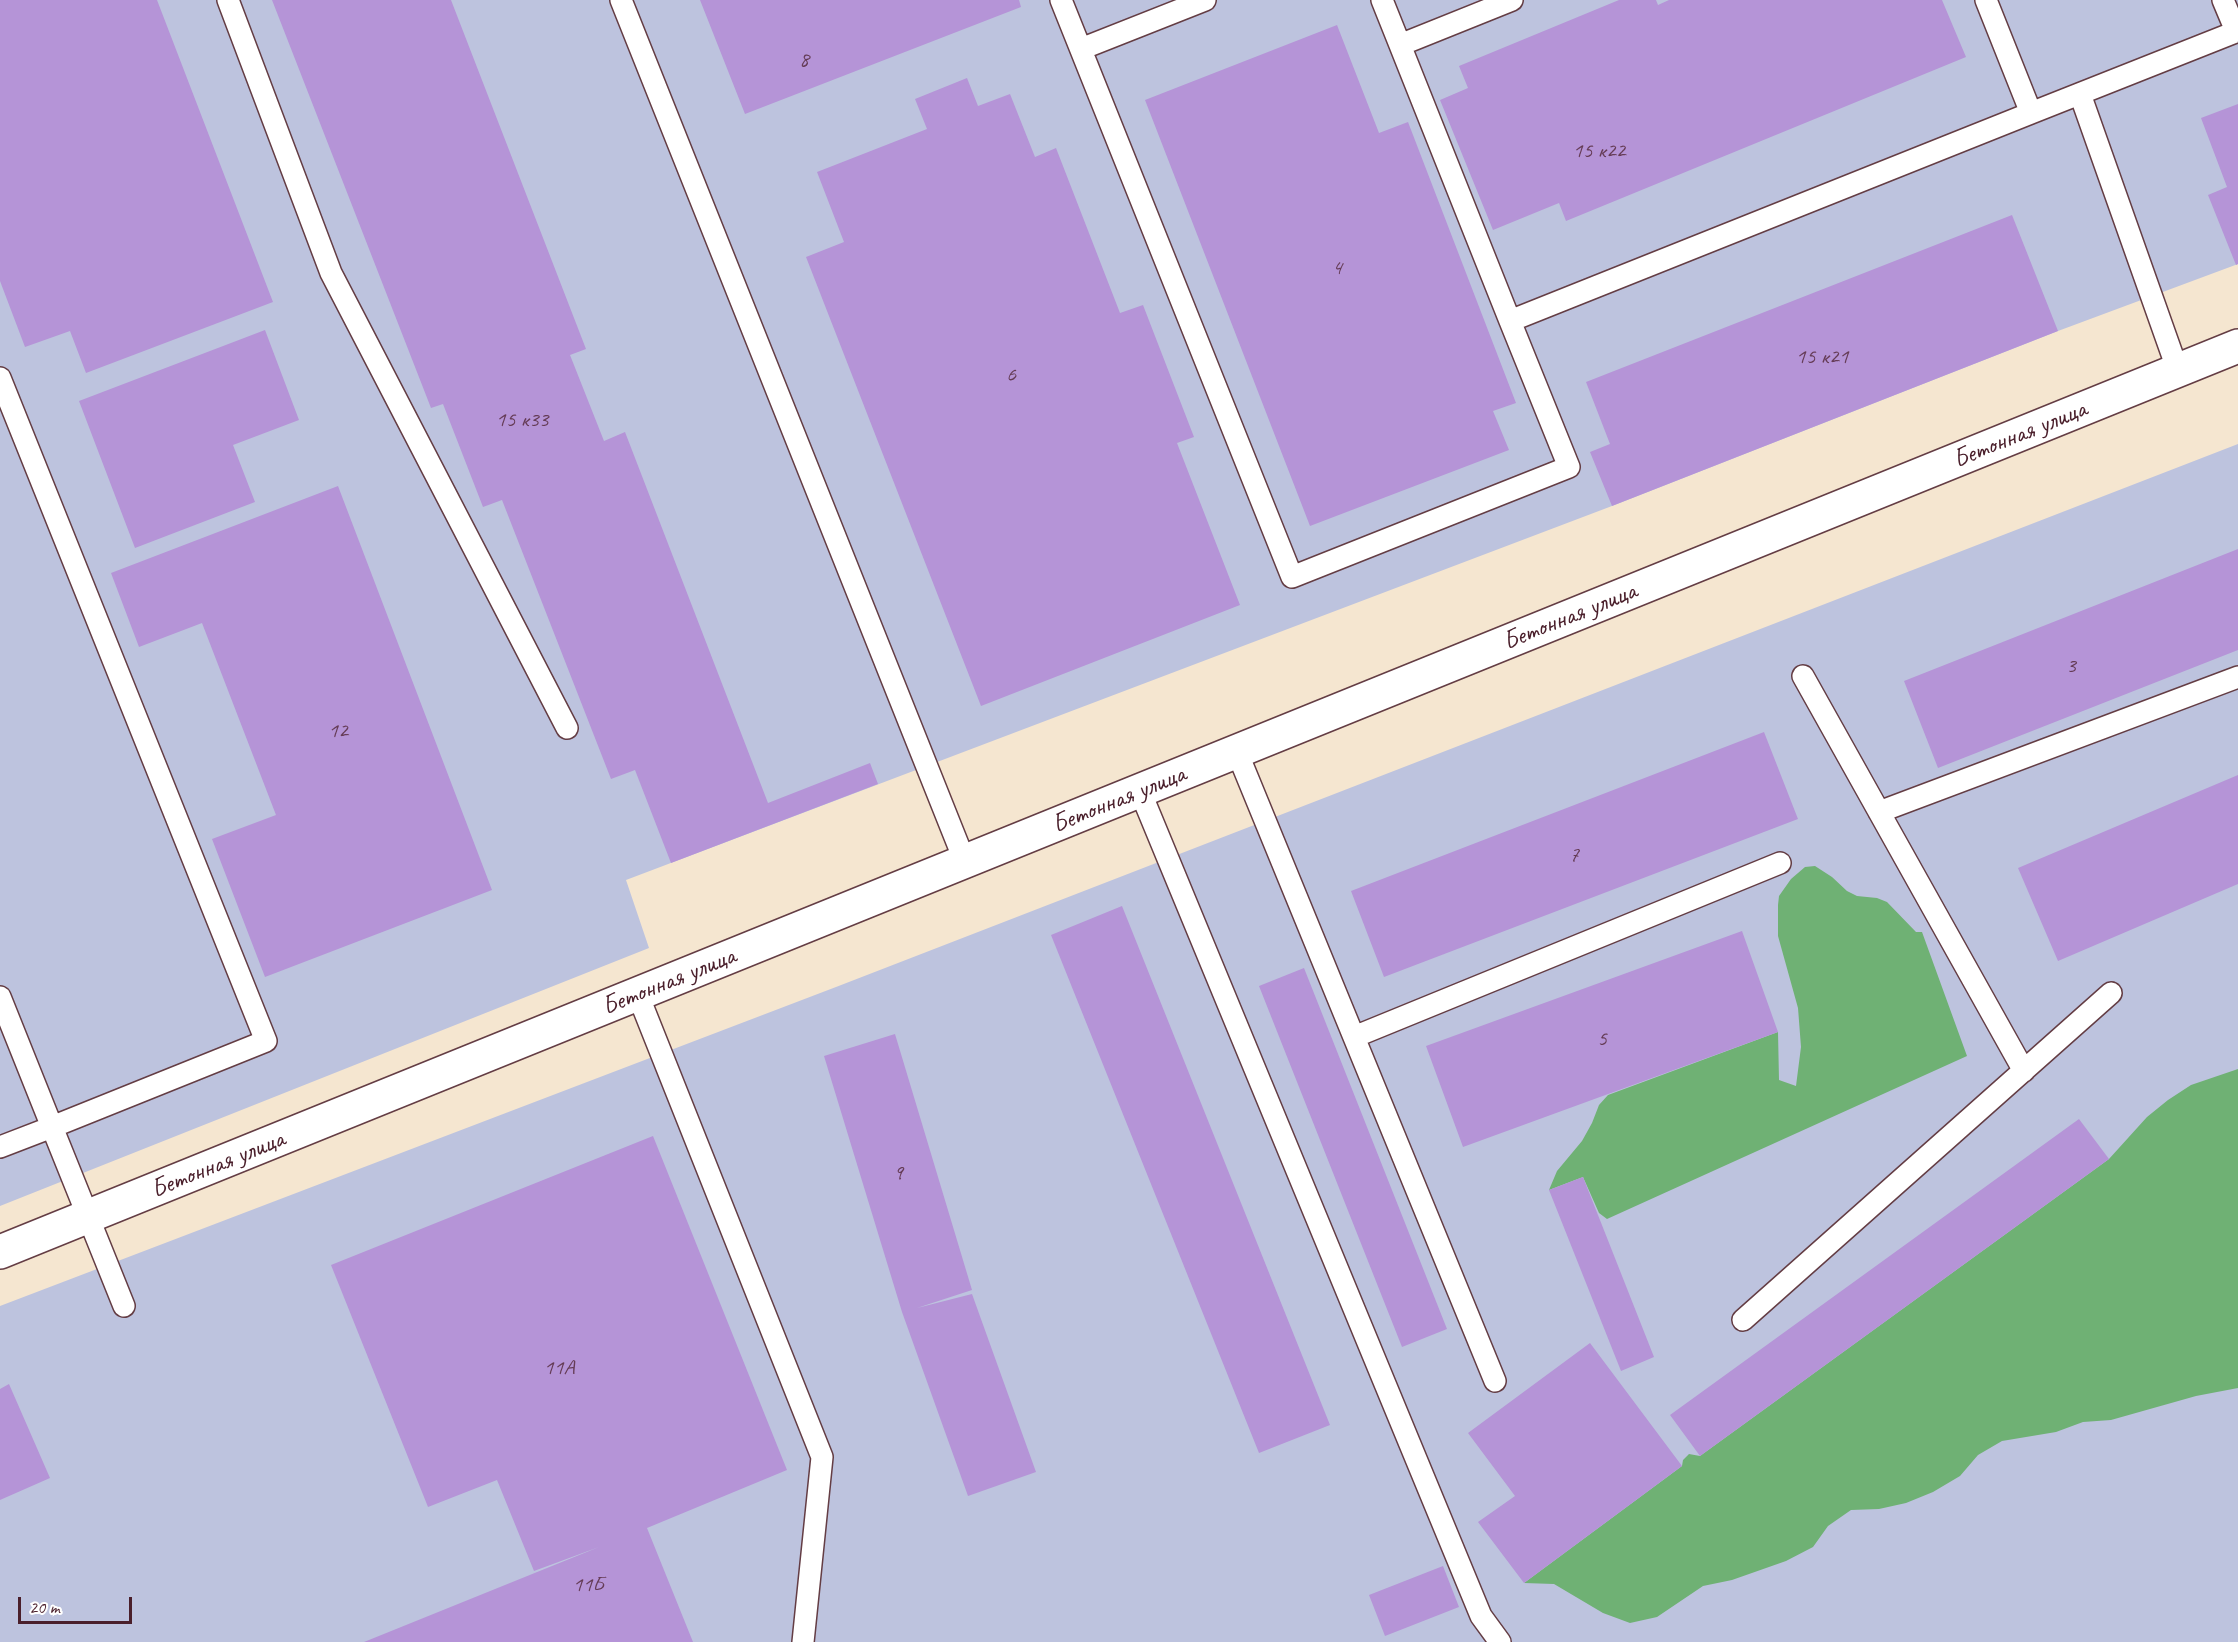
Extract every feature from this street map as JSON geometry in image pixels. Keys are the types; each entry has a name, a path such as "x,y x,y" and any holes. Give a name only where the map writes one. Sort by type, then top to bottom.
{"street":[{"name":"Бетонная улица","path":"0,1252 2238,346"}],"lane":[{"path":"228,0 331,273 567,728"},
{"path":"621,0 965,862"},
{"path":"1062,0 1292,577 1569,467 1382,0"},
{"path":"1081,49 1205,0"},
{"path":"1400,45 1512,0"},
{"path":"1986,0 2031,113"},
{"path":"1510,321 2237,31 2223,0"},
{"path":"2080,94 2178,371"},
{"path":"0,378 266,1041 0,1147"},
{"path":"1803,676 2024,1071"},
{"path":"1879,812 2238,676"},
{"path":"1237,752 1495,1381"},
{"path":"1140,791 1481,1616 1500,1642"},
{"path":"1354,1037 1780,863"},
{"path":"1743,1320 2111,993"},
{"path":"638,995 822,1457 803,1642"},
{"path":"0,997 124,1306"}],"shaded area":[{"path":"0,0 2238,0 2238,264 2058,331 1612,506 626,880 649,948 0,1206"},
{"path":"2238,444 2238,1642 0,1642 0,1306 836,987"}],"green space":[{"path":"1815,866 1857,896 1877,898 1887,902 1916,932 1922,932 1967,1056 1607,1219 1599,1213 1583,1177 1549,1190 1557,1171 1582,1141 1599,1105 1608,1095 1778,1032 1779,1080 1796,1086 1801,1047 1798,1008 1778,936 1778,905 1779,896 1791,879 1805,867"},
{"path":"2238,1069 2238,1388 2196,1396 2111,1420 2083,1422 2056,1432 2002,1441 1978,1455 1960,1476 1933,1492 1906,1503 1879,1509 1851,1510 1828,1526 1813,1547 1786,1561 1732,1580 1703,1586 1657,1617 1630,1623 1603,1613 1554,1584 1524,1583 1682,1466 1683,1460 1689,1454 1700,1456 2109,1159 2147,1117 2168,1100 2191,1085"}],"building":[{"path":"0,0 157,0 273,302 86,373 70,331 25,347 0,281"},
{"path":"272,0 451,0 586,349 570,355 604,441 625,432 768,803 870,763 878,784 671,863 635,770 611,779 502,500 483,507 443,404 431,408"},
{"path":"700,0 1019,0 1021,7 745,114"},
{"path":"1619,0 1656,0 1658,5 1669,0 1942,0 1966,57 1566,221 1559,203 1493,230 1440,100 1468,88 1459,66"},
{"path":"1337,25 1379,133 1408,122 1516,403 1493,411 1509,450 1310,526 1145,100"},
{"path":"967,78 978,106 1010,94 1035,157 1056,148 1120,313 1143,305 1194,437 1177,443 1240,605 981,706 806,257 844,242 817,172 927,129 915,99"},
{"path":"2238,104 2238,264 2236,265 2208,195 2227,187 2201,118"},
{"path":"2012,215 2058,331 1612,506 1590,452 1610,444 1586,382"},
{"path":"265,330 299,420 233,445 255,502 135,548 79,401"},
{"path":"338,486 492,890 265,977 212,839 276,815 202,623 139,647 111,573"},
{"path":"2238,549 2238,650 1938,768 1904,681"},
{"path":"1764,732 1798,819 1384,977 1351,891"},
{"path":"2238,775 2238,884 2058,961 2018,868"},
{"path":"1122,906 1330,1425 1259,1453 1051,935"},
{"path":"1742,931 1778,1032 1463,1147 1426,1046"},
{"path":"1304,968 1447,1329 1402,1347 1259,986"},
{"path":"895,1034 972,1290 917,1308 972,1294 1036,1472 968,1496 902,1312 824,1056"},
{"path":"2079,1119 2109,1159 1700,1456 1670,1415"},
{"path":"653,1136 787,1470 647,1528 693,1642 364,1642 599,1547 534,1571 497,1480 428,1507 331,1265"},
{"path":"1583,1177 1654,1357 1621,1371 1549,1190"},
{"path":"1590,1343 1682,1466 1524,1583 1478,1522 1515,1496 1468,1433"},
{"path":"9,1384 50,1478 0,1500 0,1389"},
{"path":"1443,1566 1459,1607 1385,1636 1369,1595"}]}
